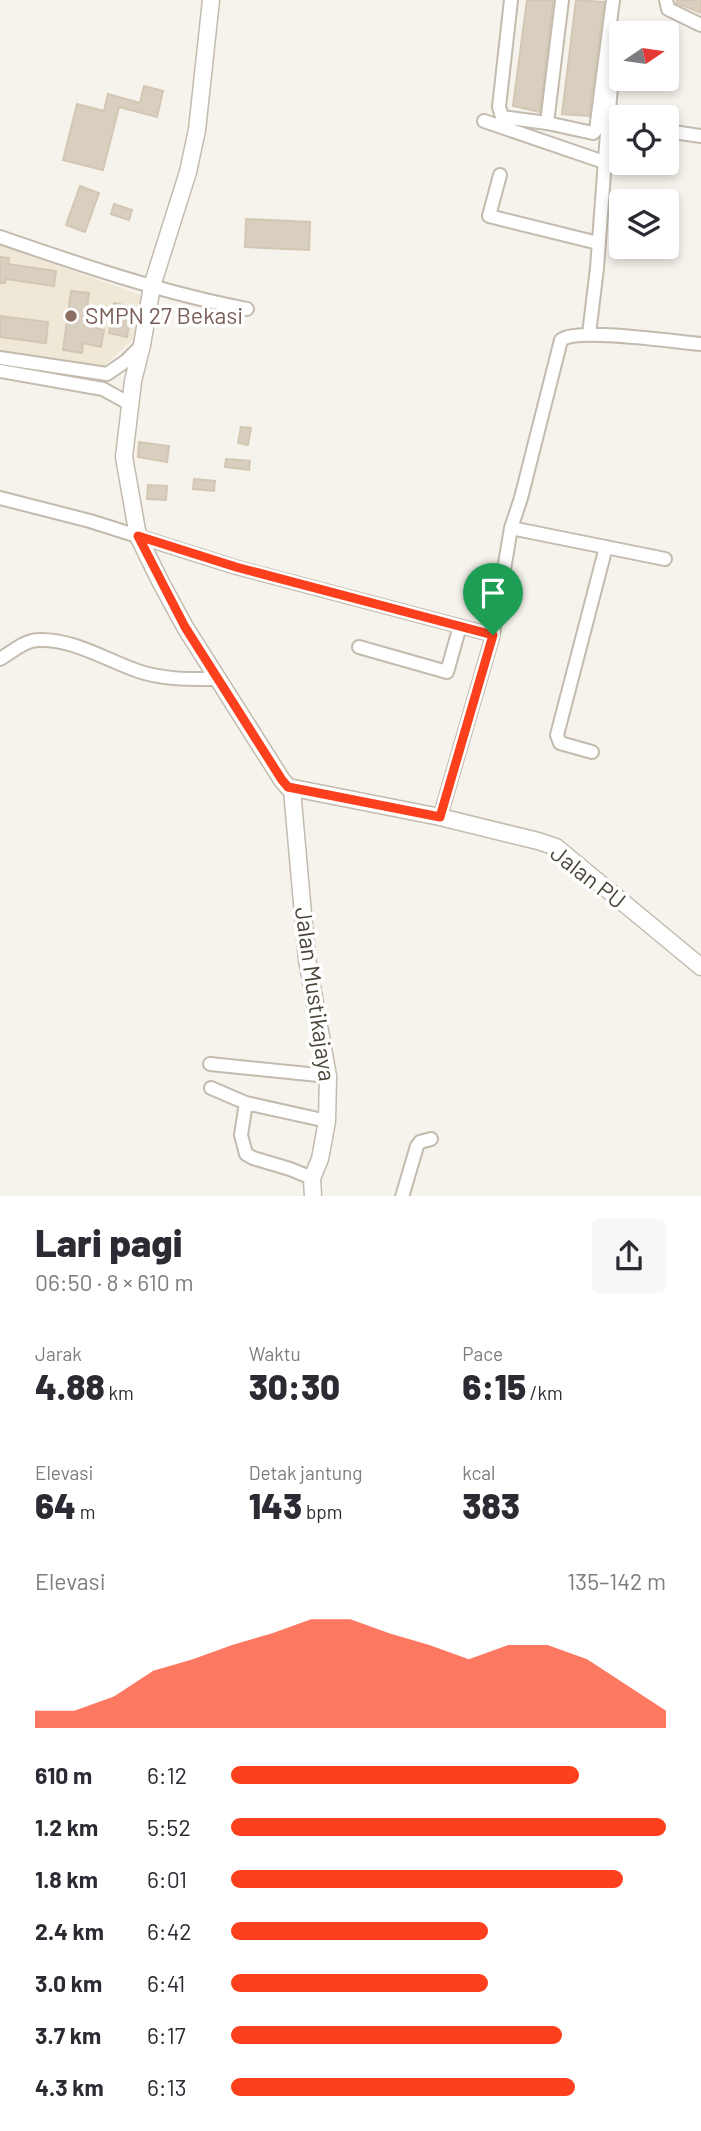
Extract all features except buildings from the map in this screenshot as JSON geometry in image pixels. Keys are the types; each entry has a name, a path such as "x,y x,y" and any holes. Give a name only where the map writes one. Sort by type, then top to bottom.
{"street":[{"path":"211,0 197,130 188,172 152,286 130,404 124,457 138,536 185,627 282,780 292,790"},
{"path":"511,0 499,112 502,117 593,132 609,130"},
{"path":"547,123 562,0"},
{"path":"589,334 604,162 602,131 618,10 614,0"},
{"path":"666,0 668,9 701,25"},
{"path":"484,121 604,162"},
{"path":"679,133 701,136"},
{"path":"500,175 489,216 598,243"},
{"path":"0,237 193,299 247,309"},
{"path":"440,817 493,635 511,528 521,499 561,340 568,336 589,334 701,344"},
{"path":"0,358 104,374 126,361 142,345"},
{"path":"0,371 103,389 130,404"},
{"path":"103,389 104,374"},
{"path":"0,512 1,498 90,521 236,567 493,635"},
{"path":"511,528 665,559"},
{"path":"592,752 560,743 557,735 606,547"},
{"path":"359,647 447,672 460,626"},
{"path":"0,659 30,641 38,640 62,643 148,673 186,680 219,678"},
{"name":"Jalan PU","path":"292,790 440,817 556,847 701,967"},
{"name":"Jalan Mustikajaya","path":"292,790 307,960 328,1076 327,1121 320,1159 312,1178 313,1196"},
{"path":"210,1064 328,1076"},
{"path":"211,1088 247,1103 327,1121"},
{"path":"247,1103 242,1135 246,1154 312,1178"},
{"path":"402,1196 417,1146 430,1139"}],"shaded area":[{"name":"SMPN 27 Bekasi","path":"0,245 146,297 139,334 99,371 0,352"}],"place":[{"name":"SMPN 27 Bekasi","path":"71,316"}],"route":[{"path":"138,536 236,567 493,635 440,817 292,790 282,780 185,627 138,536"}]}
